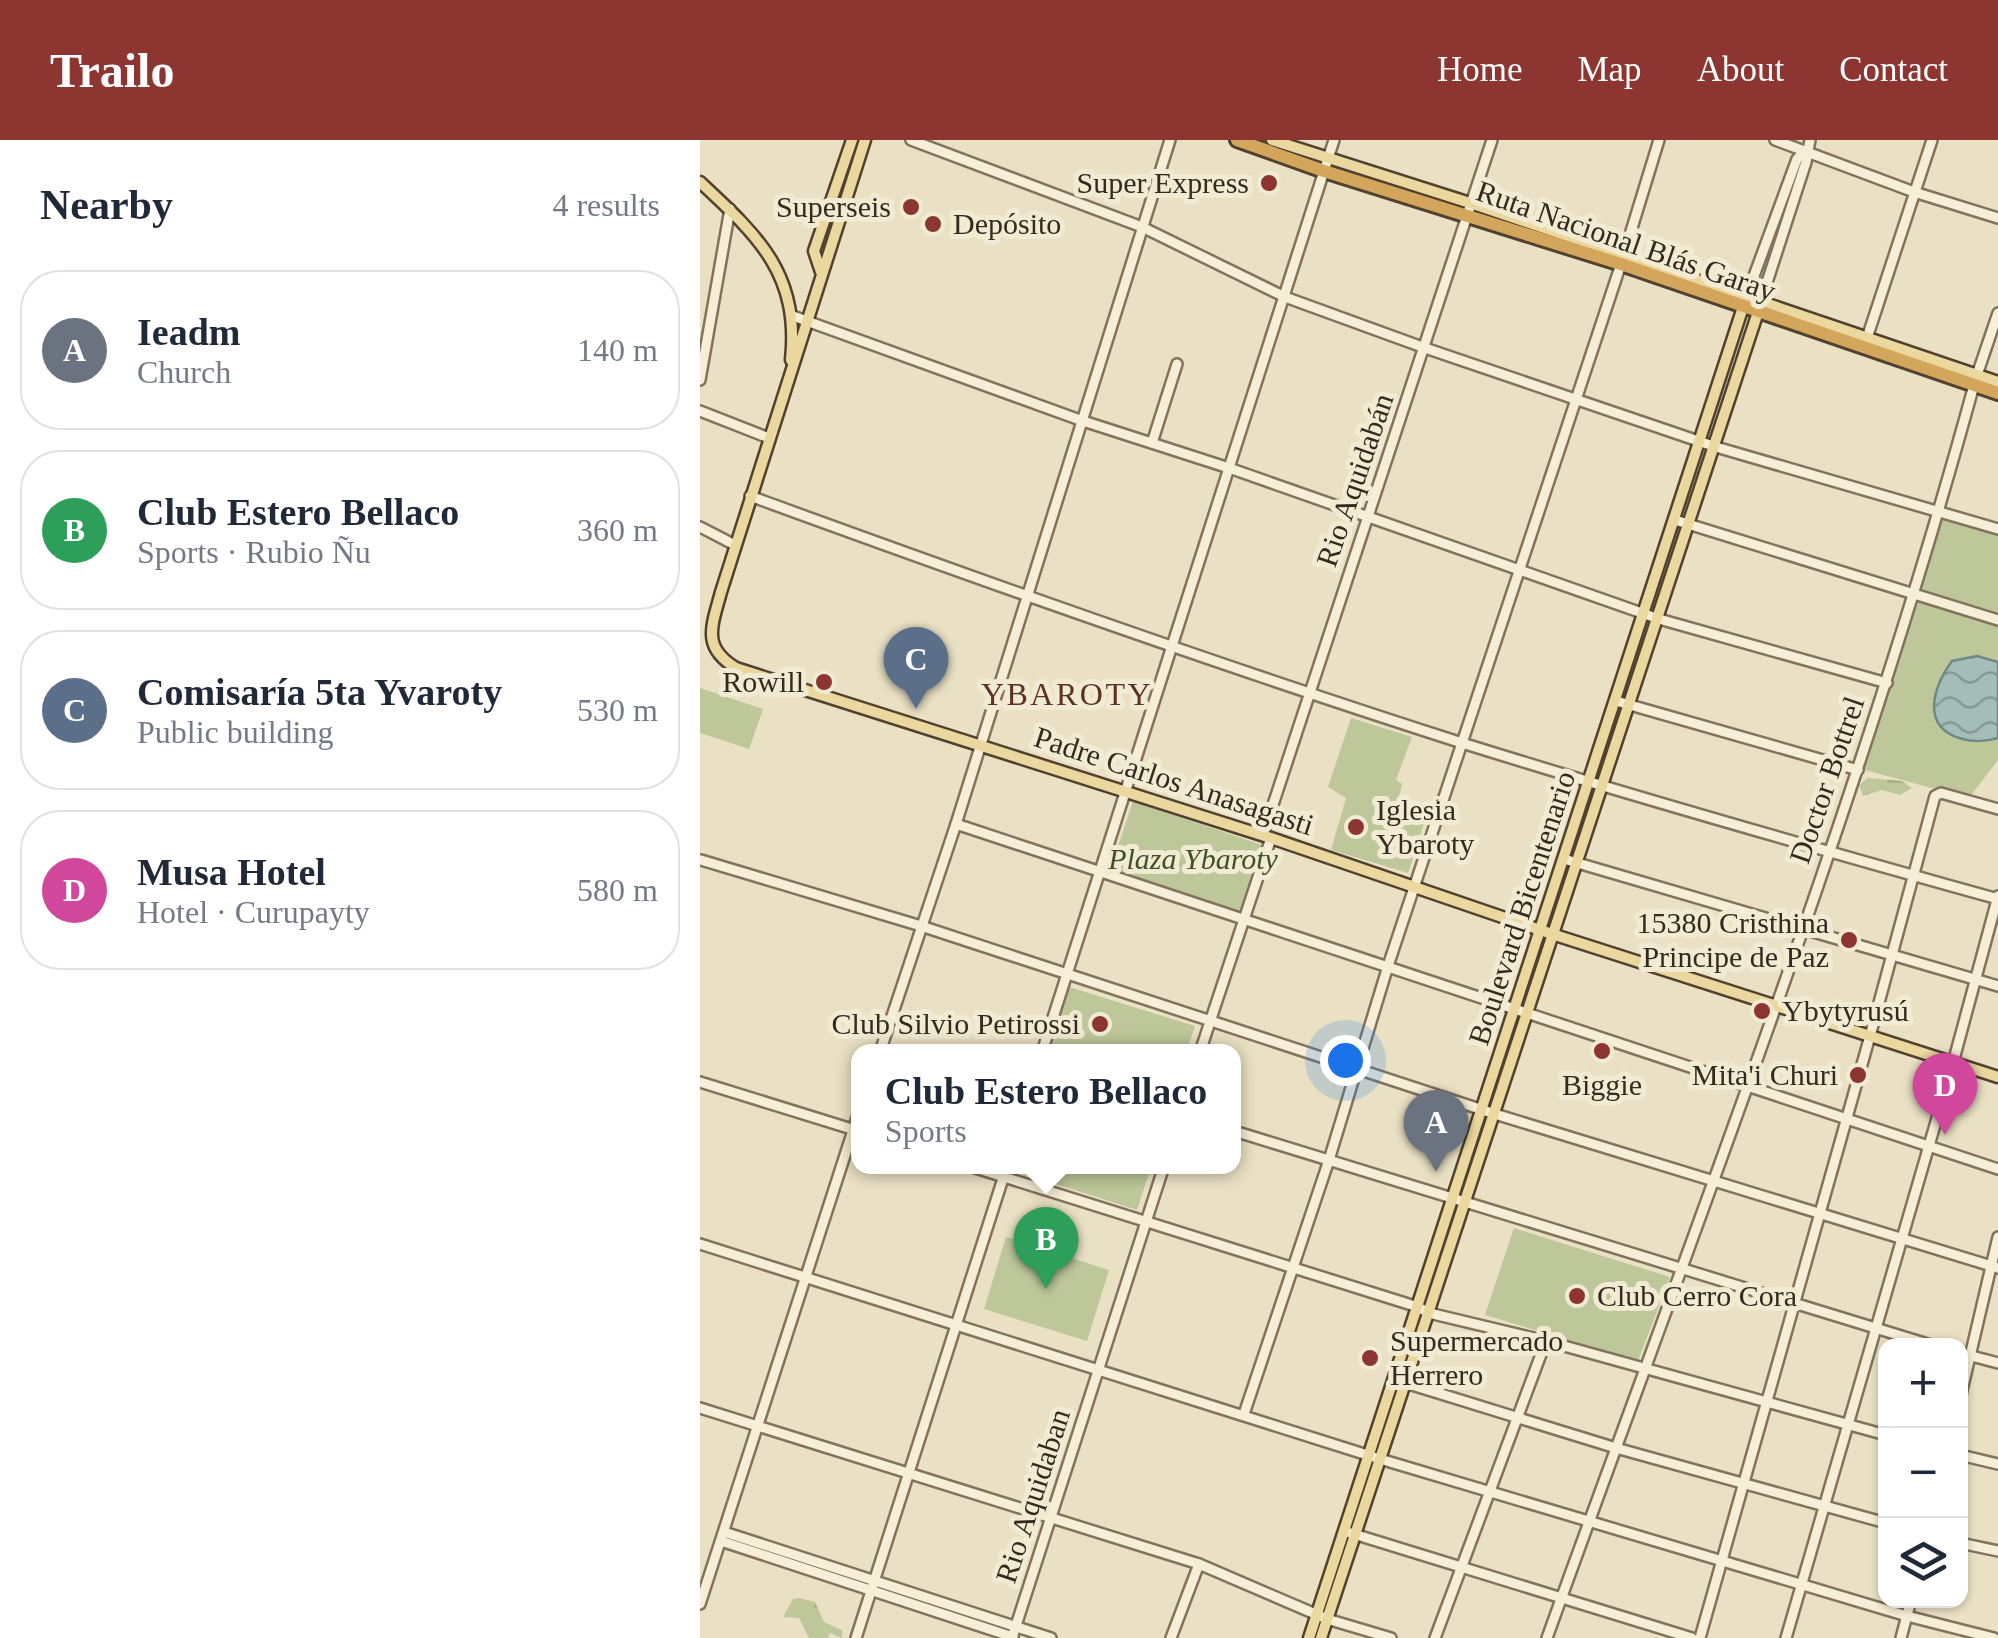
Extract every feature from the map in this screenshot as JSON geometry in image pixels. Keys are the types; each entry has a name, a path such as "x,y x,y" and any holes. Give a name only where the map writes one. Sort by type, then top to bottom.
{"highway":[{"name":"Ruta Nacional Blás Garay","path":"1237,140 1471,209 1623,259 1976,380 1998,393"}],"main road":[{"path":"821,273 814,250 852,140"},
{"path":"735,545 865,140"},
{"path":"1272,140 1326,165"},
{"path":"700,182 761,243 776,264 793,316 790,376"},
{"name":"Boulevard Bicentenario","path":"1309,1638 1322,1617 1400,1381 1418,1307 1452,1200 1744,302"},
{"path":"1759,307 1867,338 1976,380 1998,382"},
{"name":"Boulevard Bicentenario","path":"1400,1381 1429,1313 1759,307"},
{"name":"Padre Carlos Anasagasti","path":"735,545 711,630 713,648 721,659 736,668 1127,791 1555,935 1998,1077"},
{"name":"Boulevard Bicentenario","path":"1321,1638 1322,1617"}],"street":[{"path":"911,140 1142,226 1285,297 1425,348 1716,446 1998,529"},
{"path":"883,1044 956,824 1170,140"},
{"path":"1044,1044 1334,140"},
{"name":"Rio Aquidabán","path":"1203,1044 1244,918 1308,693 1492,140"},
{"path":"1244,1414 1659,140"},
{"path":"1775,140 1808,145 1914,192 1998,218"},
{"path":"1867,338 1932,140"},
{"path":"1744,302 1797,158 1808,145"},
{"path":"1759,307 1806,162 1808,145"},
{"path":"700,380 730,210"},
{"name":"Doctor Bottrel","path":"1546,1638 1858,770 1998,313"},
{"path":"793,316 1080,420 1229,468 1659,619 1887,683"},
{"path":"1152,444 1178,364"},
{"path":"700,411 769,438"},
{"path":"750,496 1025,597 1462,743 1998,898 1954,1063 1786,1638"},
{"path":"1676,520 1998,620"},
{"path":"700,527 735,545"},
{"path":"1616,701 1858,770"},
{"path":"1700,1638 1936,794 1998,808"},
{"path":"956,824 1998,1169"},
{"path":"1564,859 1998,986"},
{"path":"701,860 921,926 1495,1114 1995,1267"},
{"path":"700,1082 851,1128"},
{"path":"1241,1133 1906,1338"},
{"path":"700,1604 851,1145"},
{"path":"856,1638 1004,1174"},
{"path":"1011,1174 1147,1223 1429,1313 1546,1341 1878,1434"},
{"path":"1101,1370 1162,1174"},
{"path":"1968,1348 1995,1267 1998,1238"},
{"path":"700,1244 1375,1457 1802,1586 1994,1638"},
{"path":"1434,1638 1546,1341"},
{"path":"1968,1355 1998,1363"},
{"name":"Rio Aquidaban","path":"1014,1635 1101,1370"},
{"path":"1400,1381 1616,1448 1878,1520"},
{"path":"700,1408 1199,1564 1322,1617 1392,1638"},
{"path":"1968,1457 1998,1464"},
{"path":"1350,1532 1692,1638"},
{"path":"723,1536 874,1578 1014,1635"},
{"path":"723,1536 871,1590 1014,1635 1051,1638"},
{"path":"1968,1545 1998,1551"},
{"path":"700,1563 713,1564"},
{"path":"1172,1638 1199,1564"},
{"path":"1901,1638 1908,1608"}],"green space":[{"path":"1940,517 1998,534 1998,760 1969,798 1861,769"},
{"path":"700,688 763,709 749,749 700,733"},
{"path":"1351,718 1412,737 1396,780 1402,784 1398,802 1427,814 1408,873 1331,850 1346,798 1328,787"},
{"path":"1868,778 1902,781 1912,788 1900,795 1882,790 1863,796 1859,785"},
{"name":"Plaza Ybaroty","path":"1133,801 1262,845 1239,912 1111,868"},
{"path":"1069,987 1195,1026 1189,1044 1051,1044"},
{"path":"1024,1174 1149,1174 1137,1210"},
{"name":"Club Cerro Cora","path":"1514,1228 1670,1277 1638,1361 1485,1315"},
{"path":"1006,1237 1109,1270 1087,1341 984,1309"},
{"path":"793,1599 815,1602 824,1622 842,1630 842,1638 830,1633 828,1638 809,1638 799,1618 783,1617"}],"water":[{"path":"1977,656 1998,662 1998,738 1984,741 1947,732 1939,724 1934,704 1952,661"}],"place":[{"name":"Super Express","path":"1269,183"},
{"name":"Superseis","path":"911,207"},
{"name":"Depósito","path":"933,224"},
{"name":"Rowill","path":"824,682"},
{"name":"Comisaría 5ta Yvaroty","path":"916,709"},
{"name":"Iglesia Ybaroty","path":"1356,827"},
{"name":"15380 Cristhina Principe de Paz","path":"1849,940"},
{"name":"Ybytyrusú","path":"1762,1011"},
{"name":"Club Silvio Petirossi","path":"1100,1024"},
{"name":"Biggie","path":"1602,1051"},
{"name":"Mita'i Churi","path":"1858,1075"},
{"name":"Musa Hotel","path":"1945,1135"},
{"name":"Ieadm","path":"1436,1172"},
{"name":"Club Estero Bellaco","path":"1046,1289"},
{"name":"Club Cerro Cora","path":"1577,1296"},
{"name":"Supermercado Herrero","path":"1370,1358"}],"district":[{"name":"YBAROTY","path":"1067,694"}]}
